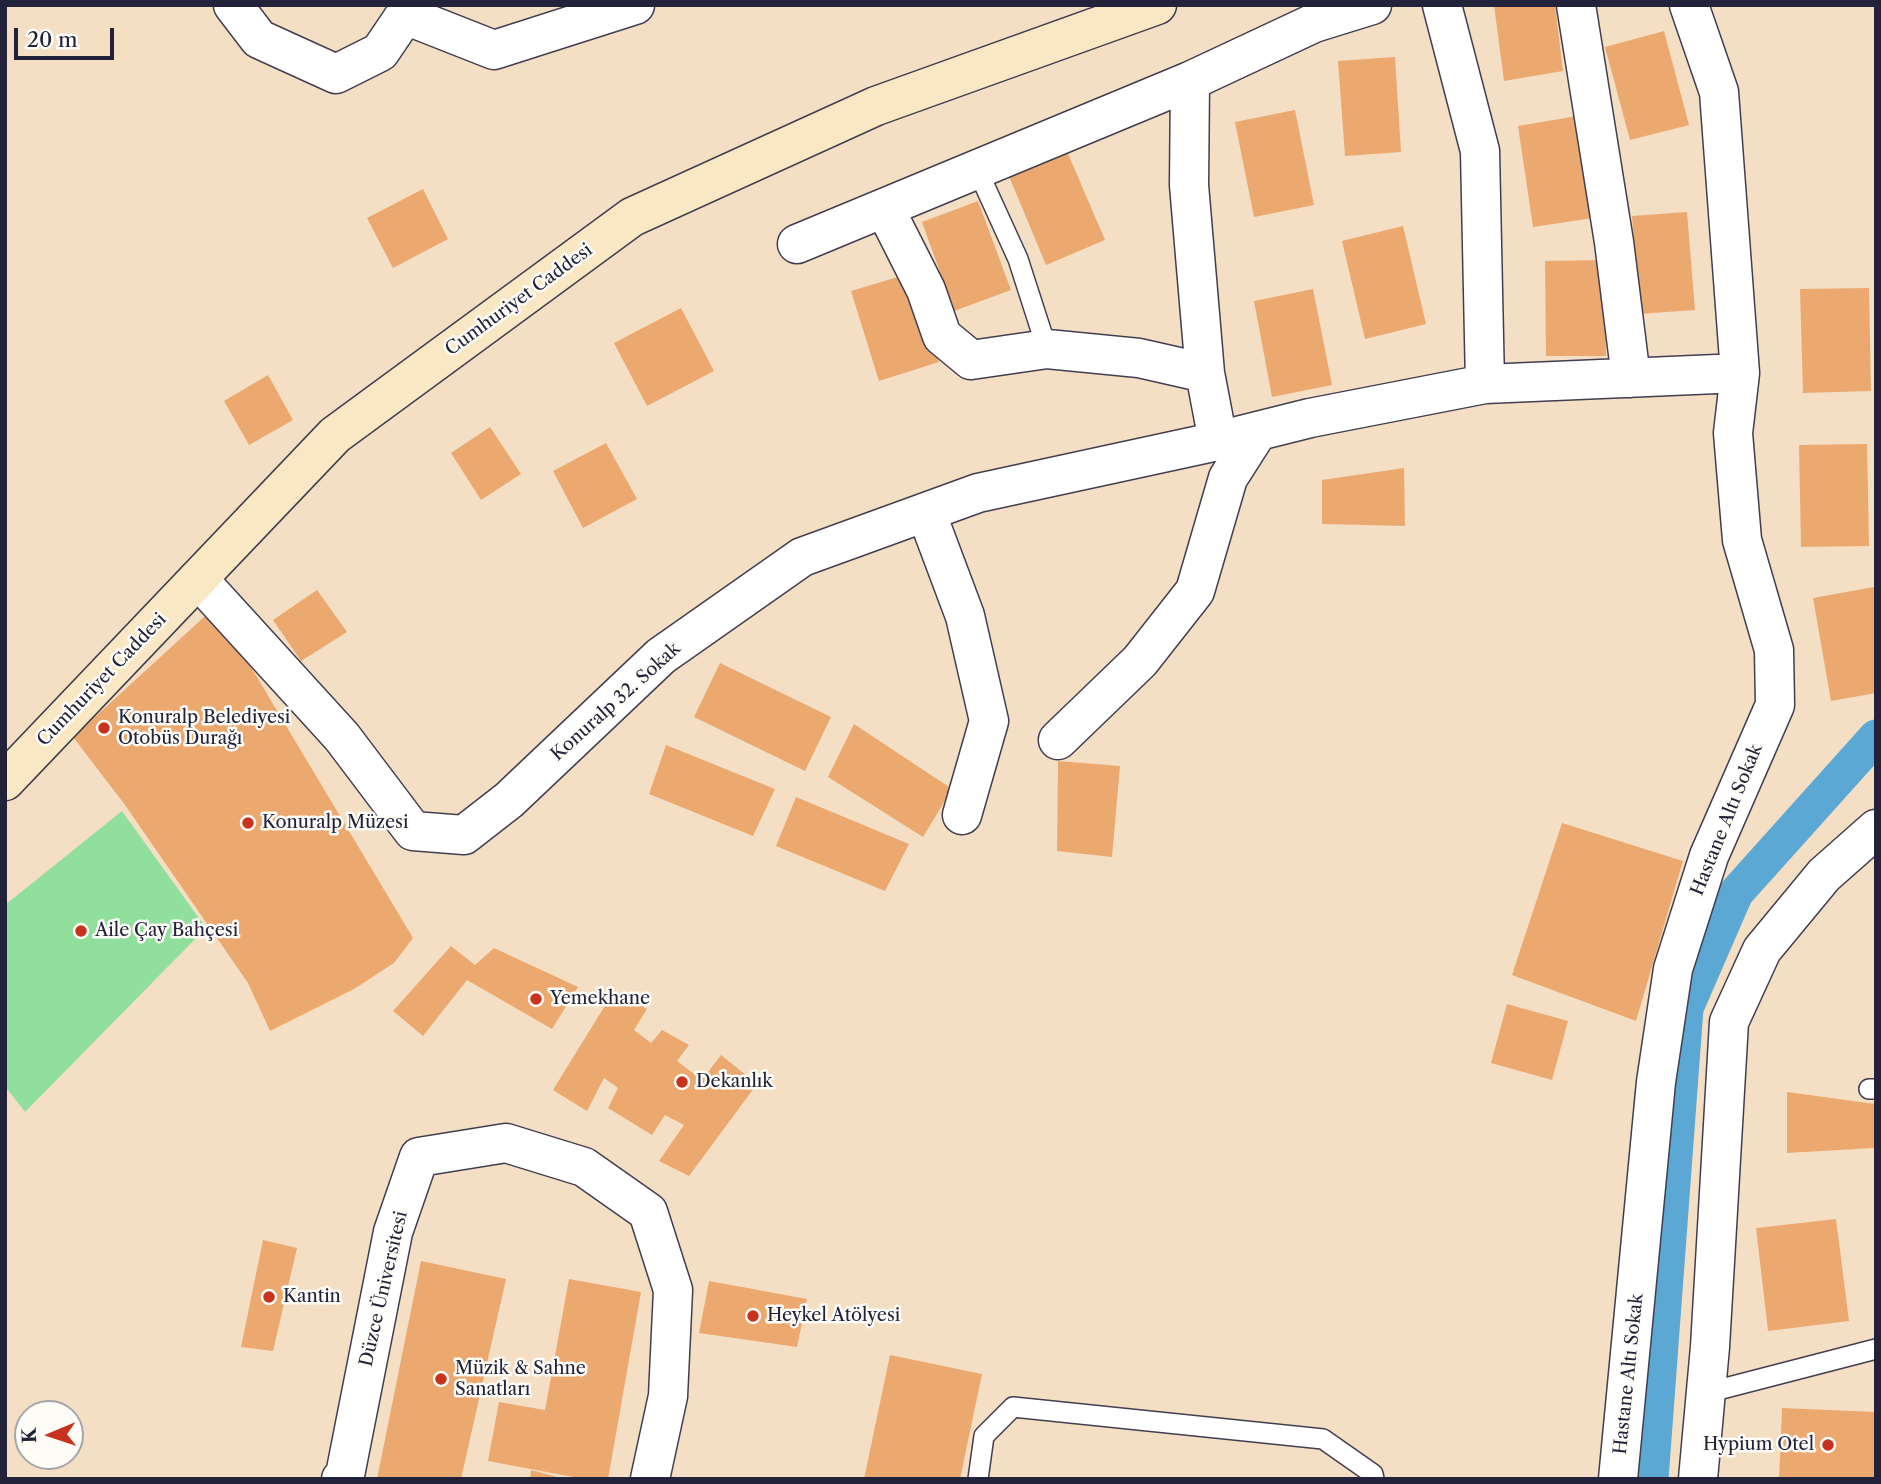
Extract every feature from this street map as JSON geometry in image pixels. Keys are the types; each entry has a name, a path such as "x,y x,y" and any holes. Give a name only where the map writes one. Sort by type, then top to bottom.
{"street":[{"path":"233,5 259,39 336,74 380,52 405,15 494,50 635,5"},
{"path":"797,244 1190,81 1314,23 1372,5"},
{"path":"1442,5 1480,151 1485,384"},
{"path":"1576,5 1612,229 1631,378"},
{"name":"Hastane Altı Sokak","path":"1618,1479 1656,1082 1673,969 1709,856 1775,705 1774,650 1742,540 1733,433 1740,373 1719,92 1689,5"},
{"name":"Cumhuriyet Caddesi","path":"5,781 335,435 632,216 876,106 1133,9"},
{"path":"1190,81 1189,185 1205,373 1217,441"},
{"path":"885,209 926,290 942,336 971,360 1047,349 1139,358 1205,373"},
{"name":"Konuralp 32. Sokak","path":"198,579 342,737 413,831 464,835 509,800 661,656 802,557 978,493 1310,418 1485,384 1740,373"},
{"path":"1058,740 1140,661 1195,591 1228,478 1258,431"},
{"path":"926,512 965,616 989,721 962,815"},
{"path":"1698,1479 1706,1393 1729,1022 1762,950 1824,875 1876,829"},
{"name":"Düzce Üniversitesi","path":"341,1479 345,1475 393,1232 419,1157 506,1143 584,1167 648,1212 673,1290 668,1396 650,1479"}],"lane":[{"path":"977,169 1018,259 1047,349"},
{"path":"1706,1393 1876,1349"},
{"path":"978,1479 984,1436 1013,1407 1323,1439 1373,1474 1374,1479"}],"green space":[{"path":"122,811 206,928 25,1112 5,1086 5,905"}],"building":[{"path":"1494,5 1555,5 1563,71 1504,81"},
{"path":"1664,31 1689,125 1630,140 1605,47"},
{"path":"1395,57 1401,152 1345,156 1338,61"},
{"path":"1295,110 1314,205 1254,217 1235,122"},
{"path":"1577,116 1593,218 1533,227 1518,126"},
{"path":"1066,149 1105,240 1046,265 1008,174"},
{"path":"423,189 448,239 393,268 367,218"},
{"path":"978,201 1011,290 954,311 922,222"},
{"path":"1687,212 1695,310 1639,314 1632,216"},
{"path":"1403,226 1426,324 1365,339 1342,241"},
{"path":"1605,260 1606,356 1546,356 1545,261"},
{"path":"911,273 939,362 879,381 851,291"},
{"path":"1869,288 1871,391 1803,393 1800,289"},
{"path":"1313,289 1332,385 1272,397 1254,301"},
{"path":"681,308 714,371 647,406 614,343"},
{"path":"268,375 293,420 249,445 224,401"},
{"path":"490,427 521,474 481,500 451,453"},
{"path":"606,443 637,499 583,528 553,471"},
{"path":"1867,444 1869,546 1801,547 1799,445"},
{"path":"1404,468 1405,526 1322,524 1322,480"},
{"path":"1874,587 1876,693 1831,701 1813,598"},
{"path":"317,590 347,632 301,661 273,620"},
{"name":"Konuralp Müzesi","path":"215,607 413,938 394,963 354,989 270,1031 248,983 125,805 73,737"},
{"path":"720,663 831,717 805,771 694,717"},
{"path":"854,724 952,789 923,837 828,777"},
{"path":"666,745 775,789 753,836 649,794"},
{"path":"1058,761 1120,766 1112,857 1057,851"},
{"path":"796,797 909,844 885,891 776,846"},
{"path":"1562,823 1683,861 1636,1021 1512,975"},
{"name":"Yemekhane","path":"451,946 475,965 494,948 578,987 552,1029 467,980 423,1036 393,1011"},
{"name":"Dekanlık","path":"614,991 647,1009 634,1030 651,1043 662,1030 689,1045 677,1061 702,1080 721,1055 757,1084 689,1176 659,1161 684,1125 665,1115 652,1135 608,1108 618,1088 604,1078 587,1111 553,1090"},
{"path":"1507,1004 1568,1021 1552,1080 1491,1063"},
{"path":"1787,1092 1875,1104 1874,1148 1787,1153"},
{"path":"1836,1219 1849,1321 1768,1331 1756,1228"},
{"name":"Kantin","path":"263,1240 297,1248 273,1351 241,1347"},
{"name":"Müzik & Sahne Sanatları","path":"421,1261 506,1279 461,1479 377,1479"},
{"path":"569,1279 641,1292 608,1479 584,1479 488,1461 499,1402 545,1410"},
{"name":"Heykel Atölyesi","path":"709,1281 807,1299 797,1347 699,1333"},
{"path":"890,1355 982,1374 960,1479 864,1479"},
{"name":"Hypium Otel","path":"1782,1408 1876,1412 1876,1479 1779,1479"},
{"path":"531,1470 561,1478 561,1479 530,1479"}],"waterway":[{"path":"1651,1479 1686,1008 1736,893 1876,737"}],"place":[{"name":"Konuralp Belediyesi Otobüs Durağı","path":"104,728"},
{"name":"Konuralp Müzesi","path":"248,823"},
{"name":"Aile Çay Bahçesi","path":"81,931"},
{"name":"Yemekhane","path":"536,999"},
{"name":"Dekanlık","path":"682,1082"},
{"name":"Kantin","path":"269,1297"},
{"name":"Heykel Atölyesi","path":"753,1316"},
{"name":"Müzik & Sahne Sanatları","path":"441,1379"},
{"name":"Hypium Otel","path":"1828,1445"}]}
